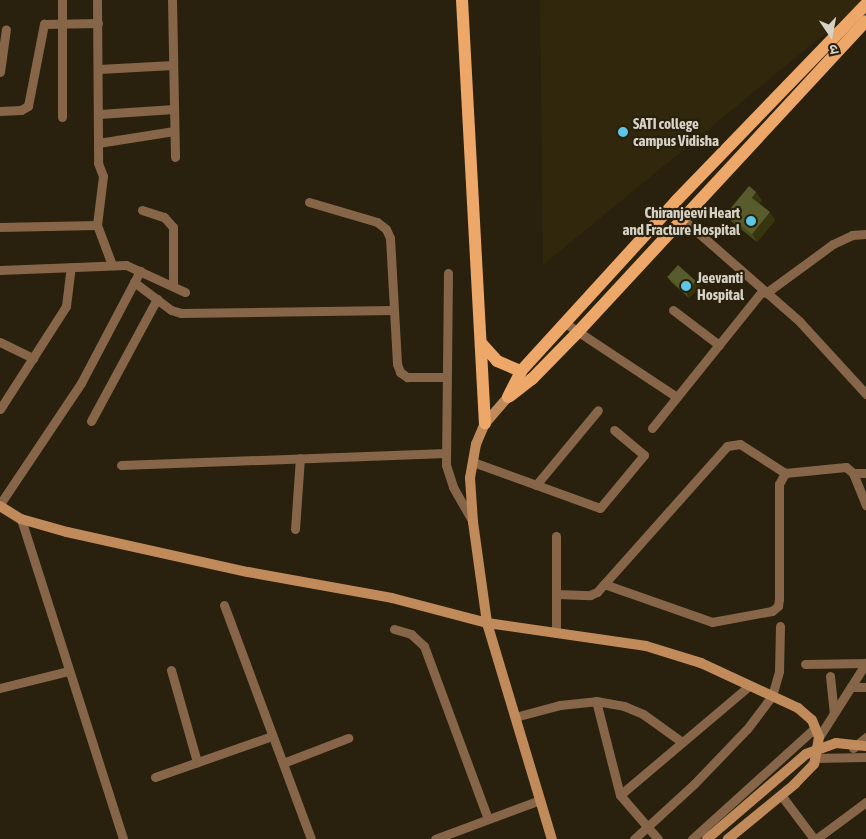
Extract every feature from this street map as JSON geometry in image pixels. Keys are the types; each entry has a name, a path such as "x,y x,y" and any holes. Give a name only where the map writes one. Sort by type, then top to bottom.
{"main road":[{"path":"462,0 486,423"},
{"path":"508,397 521,371 670,208 866,4"},
{"path":"552,839 487,623 474,522 472,462 486,423 508,397 532,379 684,220 866,21"},
{"path":"481,343 497,361 521,371"},
{"path":"0,505 22,519 248,572 392,598 487,623 646,646 701,663 798,708 817,732 814,764 782,795 728,839"},
{"path":"707,839 806,754 836,743 866,746"}],"street":[{"path":"62,0 62,117"},
{"path":"97,0 99,69 98,163 103,176 97,225 112,265"},
{"path":"172,0 175,157"},
{"path":"0,111 21,110 28,106 42,27 47,22 98,24"},
{"path":"0,72 6,29"},
{"path":"99,69 173,65"},
{"path":"99,114 174,110"},
{"path":"98,143 174,131"},
{"path":"309,202 377,222 386,229 390,238 400,372 407,377 446,377"},
{"path":"670,208 800,322 866,394"},
{"path":"142,210 164,217 173,227 172,286"},
{"path":"0,227 97,225"},
{"path":"652,428 719,345 765,292 833,244 852,235 866,234"},
{"path":"0,270 126,265 185,292"},
{"path":"0,409 66,306 71,266"},
{"path":"0,505 81,383 140,271"},
{"path":"448,273 446,453 452,487 474,522"},
{"path":"134,282 157,299 181,313 394,310"},
{"path":"91,421 157,299"},
{"path":"673,310 719,345"},
{"path":"565,323 577,333 677,397"},
{"path":"0,342 33,358"},
{"path":"536,485 598,410"},
{"path":"472,462 595,508 603,507 644,455 614,430"},
{"path":"557,594 590,595 604,584 727,446 740,444 785,473 839,465 853,473 866,473"},
{"path":"121,465 446,453"},
{"path":"294,529 300,458"},
{"path":"604,584 712,622 772,611 778,606 779,599 779,484 785,473"},
{"path":"853,473 866,506"},
{"path":"22,519 68,671 123,839"},
{"path":"556,536 556,633"},
{"path":"224,605 311,839"},
{"path":"634,839 747,729 772,696 779,670 780,626"},
{"path":"394,630 412,634 424,646 488,820"},
{"path":"805,664 866,663"},
{"path":"692,839 817,732 834,713 866,663"},
{"path":"171,670 197,762"},
{"path":"0,688 68,671"},
{"path":"830,676 834,713"},
{"path":"620,796 749,686"},
{"path":"851,686 866,687"},
{"path":"596,701 620,796 658,839"},
{"path":"515,717 560,705 596,701 624,706 643,714 682,742"},
{"path":"155,777 272,736"},
{"path":"845,755 866,737"},
{"path":"283,763 348,738"},
{"path":"815,758 845,755 866,757"},
{"path":"782,795 815,839 866,802"},
{"path":"435,839 540,800"}],"shaded area":[{"name":"SATI college campus Vidisha","path":"540,0 866,0 543,265"}],"building":[{"path":"749,186 756,192 752,198 770,212 752,234 726,214"},
{"path":"678,265 696,281 685,293 667,277"}],"place":[{"name":"SATI college campus Vidisha","path":"623,132"},
{"name":"Chiranjeevi Heart and Fracture Hospital","path":"751,221"},
{"name":"Jeevanti Hospital","path":"686,286"}]}
